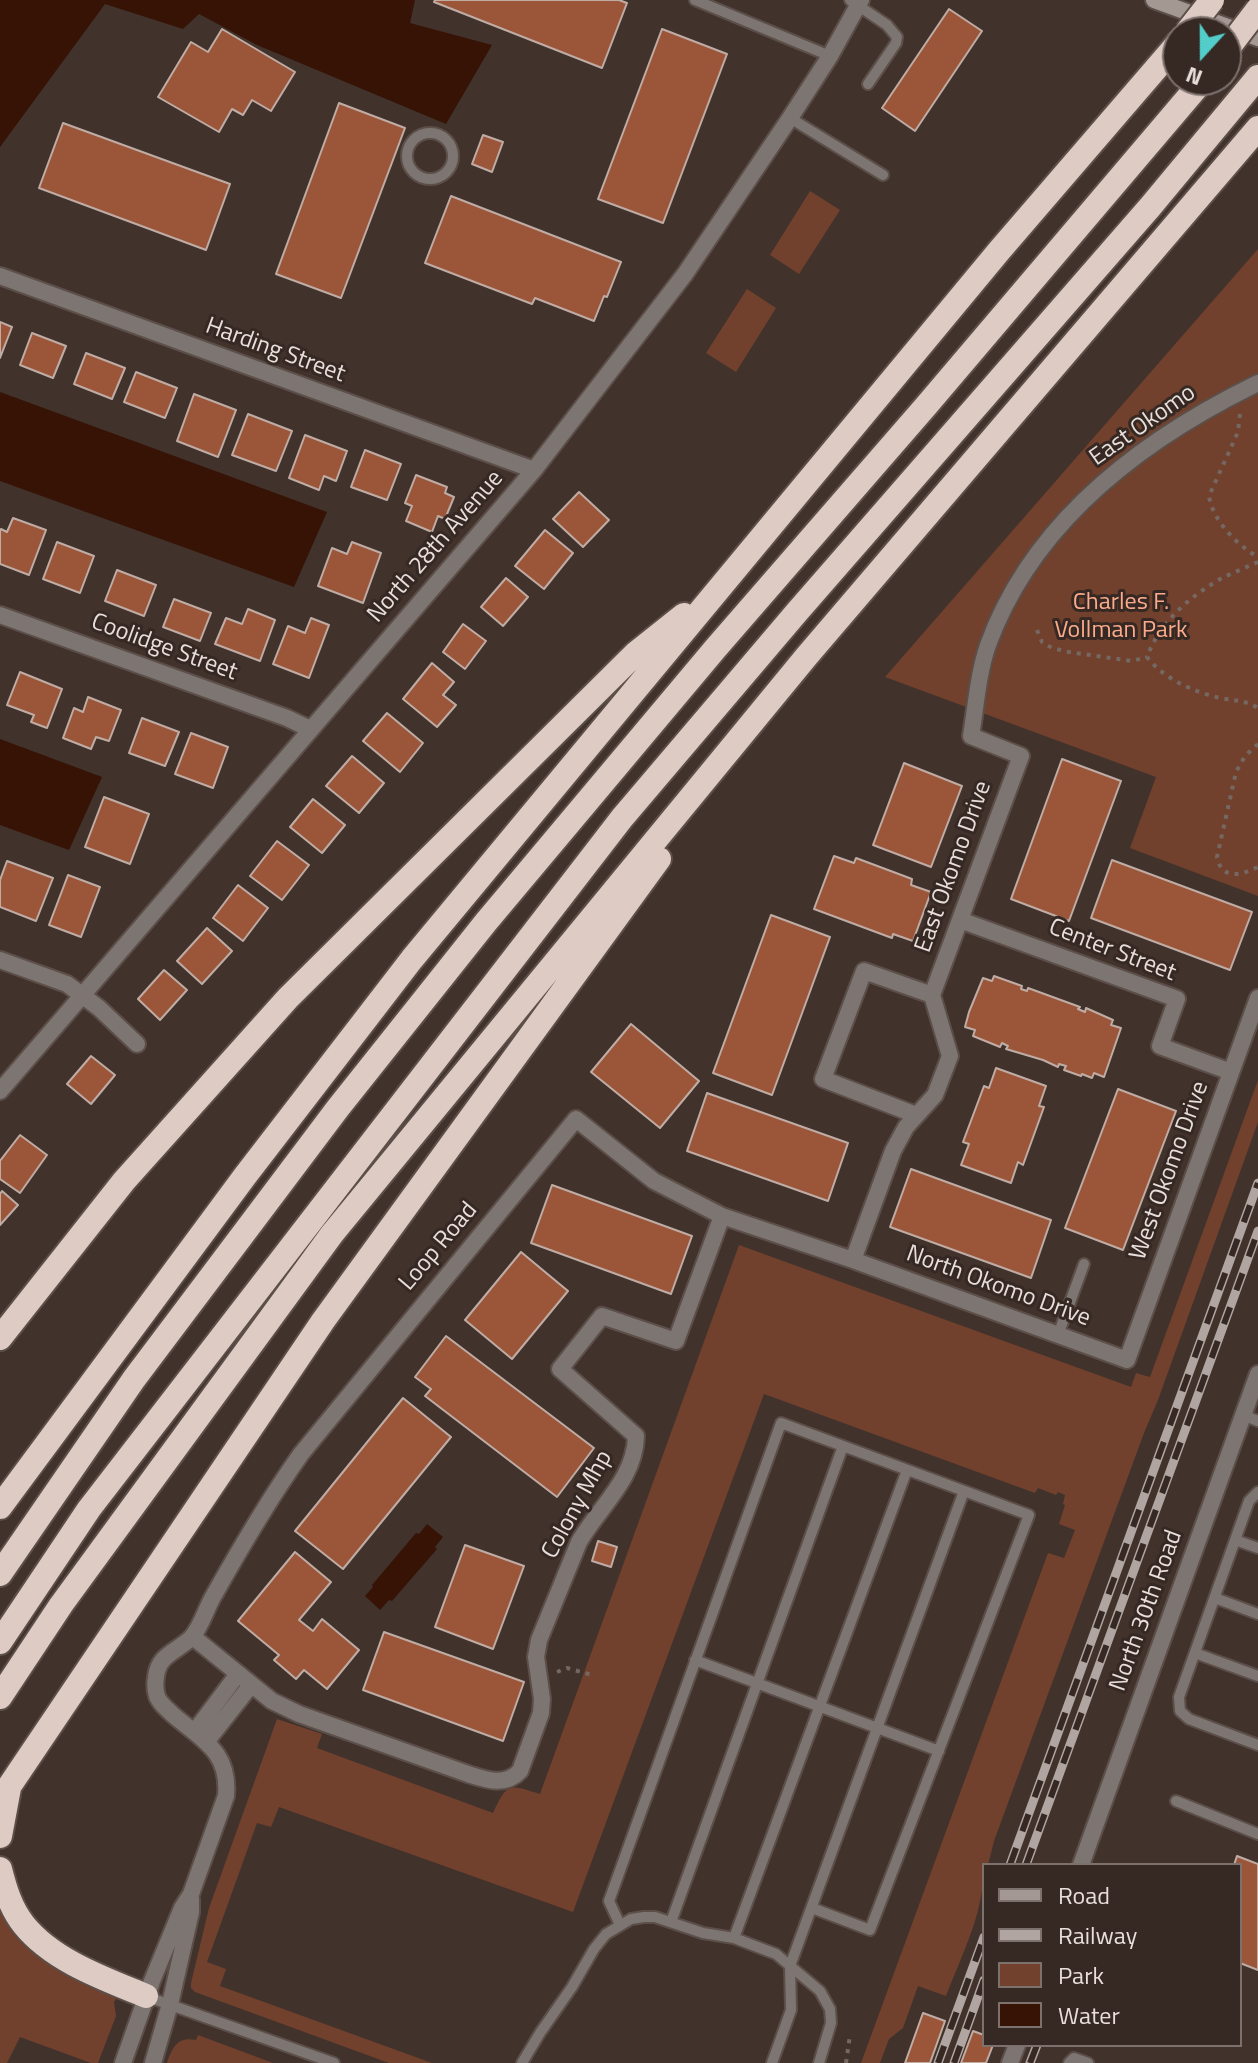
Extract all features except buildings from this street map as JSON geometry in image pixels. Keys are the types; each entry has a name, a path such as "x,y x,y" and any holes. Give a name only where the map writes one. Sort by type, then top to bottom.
{"highway":[{"path":"1200,16 1212,0"},
{"path":"1242,30 1258,9"},
{"path":"0,1507 245,1176 403,971 999,251 1162,63"},
{"path":"0,1642 89,1509 622,818 807,600 1150,207 1258,77"},
{"path":"0,1574 134,1379 338,1108 486,922 715,649 1191,96"},
{"path":"0,1697 61,1605 332,1234 806,657 1258,128"},
{"path":"0,1338 124,1181 288,998 635,654 720,586"},
{"path":"0,1836 5,1794 323,1321 806,657"},
{"path":"0,1869 8,1898 23,1924 45,1946 75,1964 146,1996"}],"street":[{"path":"1154,0 1258,38"},
{"name":"North 28th Avenue","path":"0,1091 534,470 685,274 830,56 856,1"},
{"name":"Harding Street","path":"0,276 534,470"},
{"name":"East Okomo","path":"1021,756 971,736 987,648 1012,592 1042,549 1090,493 1118,469 1201,412 1258,383"},
{"name":"Coolidge Street","path":"0,615 310,729"},
{"name":"East Okomo Drive","path":"932,995 1021,756"},
{"name":"Center Street","path":"960,920 1177,999 1160,1046 1231,1072"},
{"path":"0,960 67,984 99,1008 137,1044"},
{"path":"853,1260 893,1151 906,1127 935,1095 950,1056 932,995 864,971 823,1079 916,1115"},
{"name":"West Okomo Drive","path":"1127,1360 1258,998"},
{"name":"North Okomo Drive","path":"576,1119 654,1181 722,1216 853,1260 1127,1360"},
{"name":"Loop Road","path":"193,1637 211,1599 275,1490 340,1405 576,1119"},
{"name":"Colony Mhp","path":"244,1679 272,1701 299,1714 493,1782 513,1778 520,1771 541,1713 536,1657 539,1640 579,1542 612,1499 635,1451 636,1436 560,1369 602,1316 676,1341 722,1216"},
{"name":"North 30th Road","path":"1082,1863 1250,1418 1258,1374"},
{"path":"123,2063 146,1996 182,1908 191,1894 226,1796 228,1780 223,1761 201,1736 165,1708 157,1697 156,1671 162,1659 193,1637 244,1679 201,1736"},
{"path":"153,2063 191,1912 191,1894"}],"lane":[{"path":"695,0 830,56"},
{"path":"856,1 894,30 897,37 868,84"},
{"path":"790,118 883,175"},
{"path":"424,133 439,134 451,144 451,167 431,180 417,175 407,163 407,148 411,141 424,133"},
{"path":"1058,1335 1084,1264"},
{"path":"620,1925 609,1901 781,1423 1029,1515 870,1930 812,1908"},
{"path":"671,1922 843,1446"},
{"path":"734,1938 907,1470"},
{"path":"772,2063 791,2010 790,1966 964,1491"},
{"path":"1258,1492 1249,1501 1179,1697 1180,1711 1189,1719 1258,1745"},
{"path":"1235,1540 1258,1548"},
{"path":"1215,1598 1258,1614"},
{"path":"1195,1653 1258,1676"},
{"path":"695,1660 939,1751"},
{"path":"1176,1801 1258,1834"},
{"path":"522,2063 606,1934 631,1919 644,1917 655,1917 703,1933 734,1938 776,1954 820,1991 830,2009 831,2023 819,2063"},
{"path":"146,1996 334,2063"},
{"path":"1069,2063 1074,2058 1088,2063"}],"path":[{"path":"1147,657 1152,643 1178,610 1204,590 1258,559 1233,538 1211,506 1209,496 1238,432 1240,406"},
{"path":"1037,630 1042,642 1052,648 1132,661 1147,657"},
{"path":"1147,657 1155,668 1168,677 1200,692 1246,701 1258,708"},
{"path":"1258,744 1245,756 1236,772 1217,857 1220,867 1233,874 1258,867"},
{"path":"551,1674 567,1668 592,1675"},
{"path":"846,2063 850,2035"}],"green space":[{"path":"810,191 840,210 799,274 770,255"},
{"name":"Charles F. Vollman Park","path":"1258,249 1258,896 1130,848 1156,777 885,677"},
{"path":"747,289 776,308 736,372 706,353"},
{"path":"1258,1080 1258,1122 988,1863 982,1863 980,1900 965,1948 946,1996 918,1986 903,2028 889,2039 880,2063 861,2063 1048,1553 1064,1558 1075,1530 1059,1524 1065,1495 1038,1488 1035,1493 764,1394 573,1912 279,1807 271,1827 257,1823 207,1962 226,1969 220,1986 432,2063 389,2063 191,1988 209,1908 277,1719 322,1734 317,1748 493,1813 502,1795 510,1788 540,1794 739,1245 1131,1387 1136,1373 1150,1377"},
{"path":"0,1909 20,1939 36,1955 66,1973 118,1996 114,2002 116,2016 98,2063 20,2037 7,2063 0,2063"},
{"path":"198,2035 273,2063 167,2063 180,2041 196,2040"}],"water":[{"path":"0,0 415,0 410,23 492,45 446,124 257,45 199,14 183,29 105,4 0,147"},
{"path":"0,392 327,512 294,587 0,481"},
{"path":"0,739 102,777 69,850 0,825"},
{"path":"427,1524 443,1537 435,1547 437,1549 392,1601 389,1600 380,1610 365,1596 416,1533 419,1534"}],"railway":[{"path":"1011,1863 1258,1183"},
{"path":"1027,1863 1258,1231"},
{"path":"938,2063 982,1942"},
{"path":"954,2063 982,1986"},
{"path":"1030,2063 1036,2047"}]}
